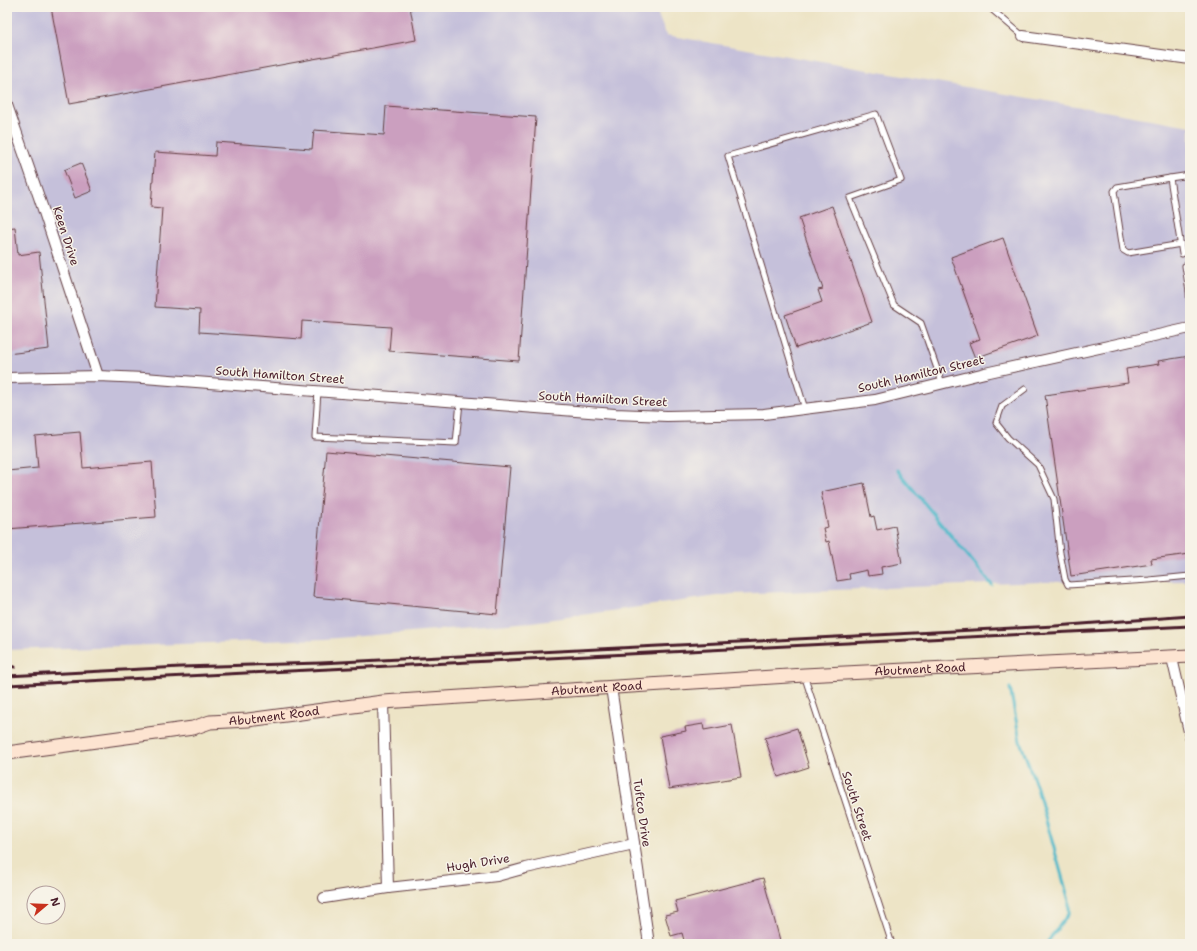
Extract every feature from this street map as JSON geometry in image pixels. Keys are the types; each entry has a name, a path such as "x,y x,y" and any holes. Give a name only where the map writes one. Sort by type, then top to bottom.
{"main road":[{"name":"Abutment Road","path":"7,753 193,728 210,722 248,720 383,702 804,675 1190,656"}],"street":[{"path":"1023,36 1190,59"},
{"name":"Keen Drive","path":"7,104 98,376"},
{"name":"South Hamilton Street","path":"7,378 98,376 144,378 615,414 666,416 764,414 875,400 942,383 1190,328"},
{"path":"1172,658 1190,736"},
{"name":"Tuftco Drive","path":"611,687 649,944"},
{"path":"383,702 388,888"},
{"name":"Hugh Drive","path":"324,898 388,888 497,876 634,844"}],"lane":[{"path":"989,7 1023,36"},
{"path":"805,409 728,156 876,114 901,180 850,198 894,305 921,323 942,383"},
{"path":"1181,244 1128,253 1123,250 1114,191 1117,187 1190,175"},
{"path":"1170,178 1182,254"},
{"path":"1185,266 1189,291 1190,314"},
{"path":"1025,389 1002,406 996,423 1008,438 1038,466 1054,499 1060,553 1065,579 1068,584 1149,580 1190,576"},
{"path":"318,391 315,437 456,443 460,402"},
{"name":"South Street","path":"804,675 892,944"}],"shaded area":[{"path":"7,7 655,7 666,35 1190,126 1190,581 1042,582 732,594 532,622 325,639 7,650"}],"building":[{"path":"51,7 410,7 416,40 69,104"},
{"path":"386,106 536,117 519,361 389,351 391,327 302,321 301,339 199,332 200,310 155,307 162,208 151,207 155,152 215,156 216,142 312,149 314,130 384,135"},
{"path":"81,163 92,191 75,198 64,170"},
{"path":"832,206 872,322 796,348 785,315 822,302 818,290 823,289 799,218"},
{"path":"15,227 18,255 39,252 49,349 7,354 7,228"},
{"path":"1003,238 1038,336 975,358 969,343 980,339 951,257"},
{"path":"1190,356 1190,554 1151,559 1152,564 1071,576 1045,395 1128,383 1126,369 1159,364 1158,361"},
{"path":"80,432 83,468 152,462 156,517 7,529 7,471 38,468 35,436"},
{"path":"326,451 510,467 497,614 313,597"},
{"path":"864,483 871,517 874,516 877,530 895,526 902,563 881,567 882,574 868,576 867,570 849,574 850,579 837,581 829,541 826,542 823,528 828,527 821,492"},
{"path":"703,724 704,730 732,725 741,777 669,789 660,736 686,731 685,727"},
{"path":"797,728 809,767 778,777 765,738"},
{"path":"763,878 781,944 685,944 682,933 671,936 665,915 678,912 675,901"}],"waterway":[{"path":"897,470 992,585"},
{"path":"1010,688 1020,741 1037,788 1069,901 1069,913 1046,944"}],"railway":[{"path":"7,676 181,667 321,663 1055,626 1190,616"},
{"path":"7,685 1190,626"},
{"path":"7,666 15,667"}]}
